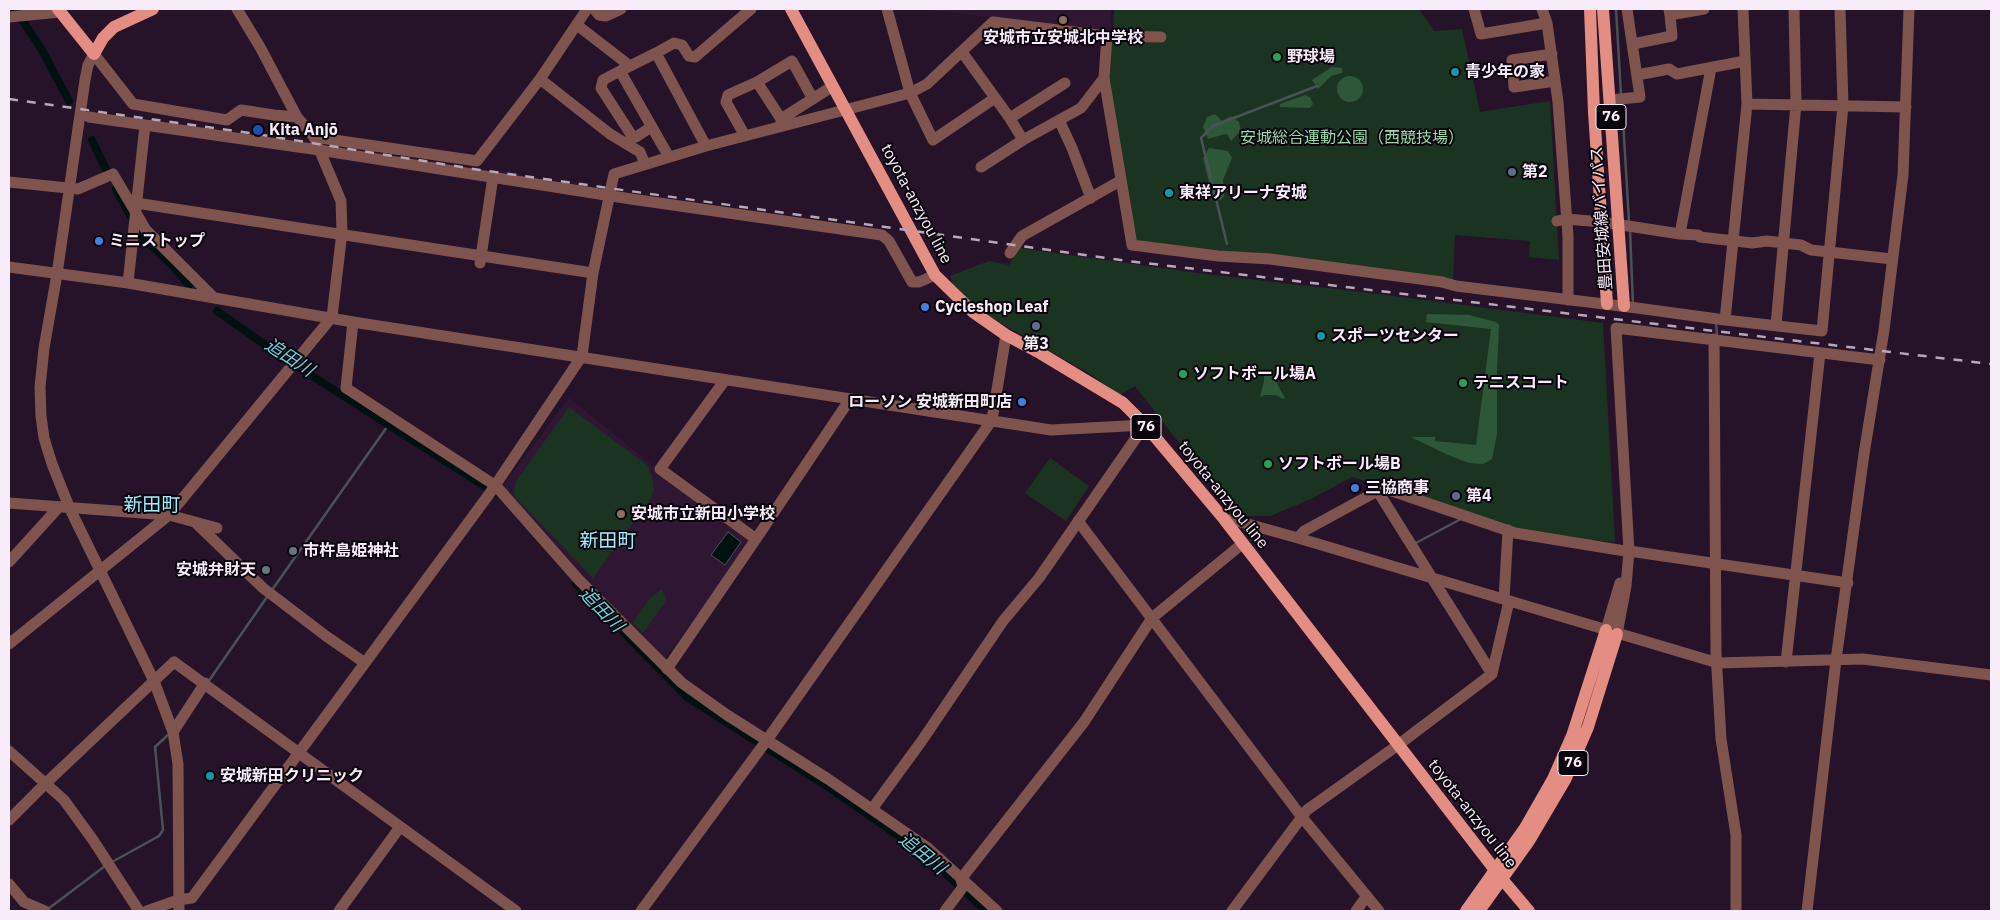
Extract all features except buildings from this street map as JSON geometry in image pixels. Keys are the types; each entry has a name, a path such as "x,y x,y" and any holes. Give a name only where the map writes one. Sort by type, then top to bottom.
{"main road":[{"path":"59,10 94,54 103,38 114,27 153,9"},
{"name":"toyota-anzyou line","path":"791,9 935,274 973,312 1006,335 1040,353 1123,404 1145,425 1224,520 1499,875 1529,911"},
{"name":"豊田安城線バイパス","path":"1590,9 1594,112 1607,304"},
{"name":"豊田安城線バイパス","path":"1603,9 1624,306"},
{"name":"76","path":"1479,911 1562,758 1612,632"},
{"name":"76","path":"1466,911 1499,875"}],"street":[{"path":"9,644 169,516 332,317 341,238 341,202 314,137 297,116 237,9"},
{"path":"314,137 477,161 540,78 578,25 587,9"},
{"path":"594,9 599,15 606,16 622,9"},
{"path":"650,127 636,136 632,136 601,88 602,80 674,43 682,45 690,56 695,57 751,9"},
{"path":"887,9 910,93 933,140 995,98"},
{"path":"1474,9 1481,34 1547,23"},
{"path":"1542,9 1547,23 1555,80 1555,114 1568,300"},
{"path":"1610,100 1640,97 1627,9"},
{"path":"1632,44 1672,36 1670,12 1704,9"},
{"path":"1725,320 1747,104 1743,9"},
{"path":"1776,325 1796,104 1794,9"},
{"path":"1107,36 1104,78 1132,245 1218,256 1270,259 1568,300 1822,331 1842,105 1840,9"},
{"path":"1807,911 1836,660 1848,583 1864,454 1880,360 1903,175 1909,9"},
{"path":"15,15 59,10"},
{"path":"147,911 178,905 192,898 493,489 582,356 593,277 614,174 745,136 781,123 846,110 910,93 927,84 993,22 1107,36 1161,37"},
{"path":"578,25 625,69 650,127 669,157"},
{"path":"962,52 1010,118 1023,140"},
{"path":"656,53 706,146"},
{"path":"178,905 178,764 173,732 154,681 102,571 70,509 52,464 44,438 41,416 40,387 44,348 57,274 85,80 88,65 94,54 133,104 227,120 241,110 297,116"},
{"path":"1552,54 1512,60 1514,87 1555,80"},
{"path":"745,136 726,102 728,95 757,82 792,61 813,99"},
{"path":"1637,76 1670,70 1677,74 1745,61"},
{"path":"1680,234 1711,68"},
{"path":"540,78 610,134 640,152 645,164"},
{"path":"981,167 1023,140 1081,108 1104,78"},
{"path":"757,82 781,123"},
{"path":"1010,118 1064,83"},
{"path":"781,123 833,86"},
{"path":"1747,104 1906,107"},
{"path":"89,117 882,235 889,241 912,282 919,282 935,274"},
{"path":"1059,120 1072,148 1090,198"},
{"path":"128,283 145,125"},
{"path":"9,182 78,189 113,174 135,215 146,230 214,298"},
{"path":"480,260 493,177"},
{"path":"1010,253 1022,236 1120,181"},
{"path":"135,215 341,238 593,277"},
{"path":"1562,220 1602,222 1734,241 1801,245 1811,250 1846,255 1848,253 1858,254 1860,257 1892,260"},
{"path":"9,267 128,283 353,322 1051,430 1145,425"},
{"path":"353,322 346,388 388,421 493,489 577,583 667,669 702,698 764,744 872,809 928,848 961,886 997,911"},
{"path":"1612,632 1627,551 1628,531 1616,328 1880,360"},
{"path":"641,911 764,744 992,420 1006,335"},
{"path":"1714,339 1716,653 1721,739 1736,836 1736,911"},
{"path":"1786,662 1820,353"},
{"path":"725,380 660,469 756,538"},
{"path":"667,669 850,399"},
{"path":"872,809 921,742 1003,621 1038,578 1145,425"},
{"path":"1298,538 1304,531 1383,488 1511,529 1627,551 1848,583"},
{"path":"1377,490 1430,578 1492,674"},
{"path":"9,503 169,516 217,528"},
{"path":"9,562 58,508"},
{"path":"1224,520 1237,521 1298,538 1718,663 1863,659 1991,675"},
{"path":"1078,521 1301,816 1379,911"},
{"path":"196,522 263,588 326,636 365,662"},
{"path":"1232,911 1307,810 1398,745 1492,674 1506,600 1511,529"},
{"path":"946,911 961,886 1084,722 1152,618 1242,544"},
{"path":"9,820 174,662 516,911"},
{"path":"173,732 205,683"},
{"path":"9,750 64,800 93,840 139,911"},
{"path":"339,911 400,827"},
{"path":"9,884 24,902 45,911"},
{"path":"1356,911 1367,896"}],"shaded area":[{"name":"安城市立安城北中学校","path":"921,9 1111,9 1110,31"},
{"name":"安城市立新田小学校","path":"569,398 656,468 752,540 665,659 616,610 502,487"},
{"path":"728,532 741,542 725,565 711,555"}],"green space":[{"name":"安城総合運動公園（西競技場）","path":"1114,9 1419,9 1434,31 1462,29 1480,112 1550,101 1559,260 1529,257 1530,241 1455,235 1453,282 1133,243 1108,79 1110,43 1113,40"},
{"path":"1332,67 1342,68 1342,73 1331,76 1318,89 1312,80"},
{"path":"1350,76 1359,80 1363,89 1359,98 1350,102 1341,98 1337,89 1341,80"},
{"path":"1305,95 1310,97 1313,104 1310,108 1280,107 1280,104"},
{"path":"1215,114 1222,121 1231,116 1239,122 1241,130 1231,141 1228,135 1225,134 1208,139 1203,127 1207,117"},
{"path":"1209,148 1228,151 1232,158 1223,180 1224,196 1221,200 1213,198 1203,158"},
{"path":"1019,248 1197,273 1603,323 1615,542 1537,536 1352,477 1311,499 1270,516 1241,516 1190,457 1135,386 1119,395 1090,374 990,317 953,285 950,276 989,261 1009,265"},
{"path":"1427,314 1469,315 1496,322 1499,325 1497,434 1492,459 1483,464 1469,463 1411,437 1435,437 1435,441 1476,445 1491,329 1426,322"},
{"path":"1264,370 1268,371 1275,380 1285,398 1283,399 1276,395 1260,397 1264,381"},
{"path":"569,407 648,466 652,476 654,491 649,501 593,578 514,496 515,483"},
{"path":"1050,458 1089,486 1066,521 1025,493"},
{"path":"662,589 666,599 664,604 643,633 633,623 650,598"}],"waterway":[{"name":"追田川","path":"15,9 42,50 69,101"},
{"path":"1616,9 1621,95"},
{"path":"1227,244 1201,138 1213,126 1317,86"},
{"path":"1622,103 1629,222"},
{"name":"追田川","path":"92,140 110,178"},
{"name":"追田川","path":"116,189 142,237 172,265 189,285"},
{"path":"1630,230 1633,305"},
{"name":"追田川","path":"217,311 281,356 495,493"},
{"path":"1716,322 1717,336"},
{"path":"272,590 389,424"},
{"path":"1414,544 1461,519"},
{"name":"追田川","path":"576,584 688,698 831,789 926,855 986,911"},
{"path":"208,682 267,597"},
{"path":"112,862 159,836 163,830 155,747 170,733"},
{"path":"48,909 105,866"}],"railway":[{"path":"9,99 256,134 480,170 1128,261 1991,364"}],"place":[{"name":"安城市立安城北中学校","path":"1063,20"},
{"name":"野球場","path":"1277,57"},
{"name":"青少年の家","path":"1455,72"},
{"name":"Kita Anjō","path":"258,130"},
{"name":"第2","path":"1512,172"},
{"name":"東祥アリーナ安城","path":"1169,193"},
{"name":"ミニストップ","path":"99,241"},
{"name":"Cycleshop Leaf","path":"925,307"},
{"name":"第3","path":"1036,326"},
{"name":"スポーツセンター","path":"1321,336"},
{"name":"ソフトボール場A","path":"1183,374"},
{"name":"テニスコート","path":"1463,383"},
{"name":"ローソン 安城新田町店","path":"1022,402"},
{"name":"ソフトボール場B","path":"1268,464"},
{"name":"三協商事","path":"1355,488"},
{"name":"第4","path":"1456,496"},
{"name":"安城市立新田小学校","path":"621,514"},
{"name":"市杵島姫神社","path":"293,551"},
{"name":"安城弁財天","path":"266,570"},
{"name":"安城新田クリニック","path":"210,776"}],"district":[{"name":"新田町","path":"152,506"},
{"name":"新田町","path":"608,542"}]}
